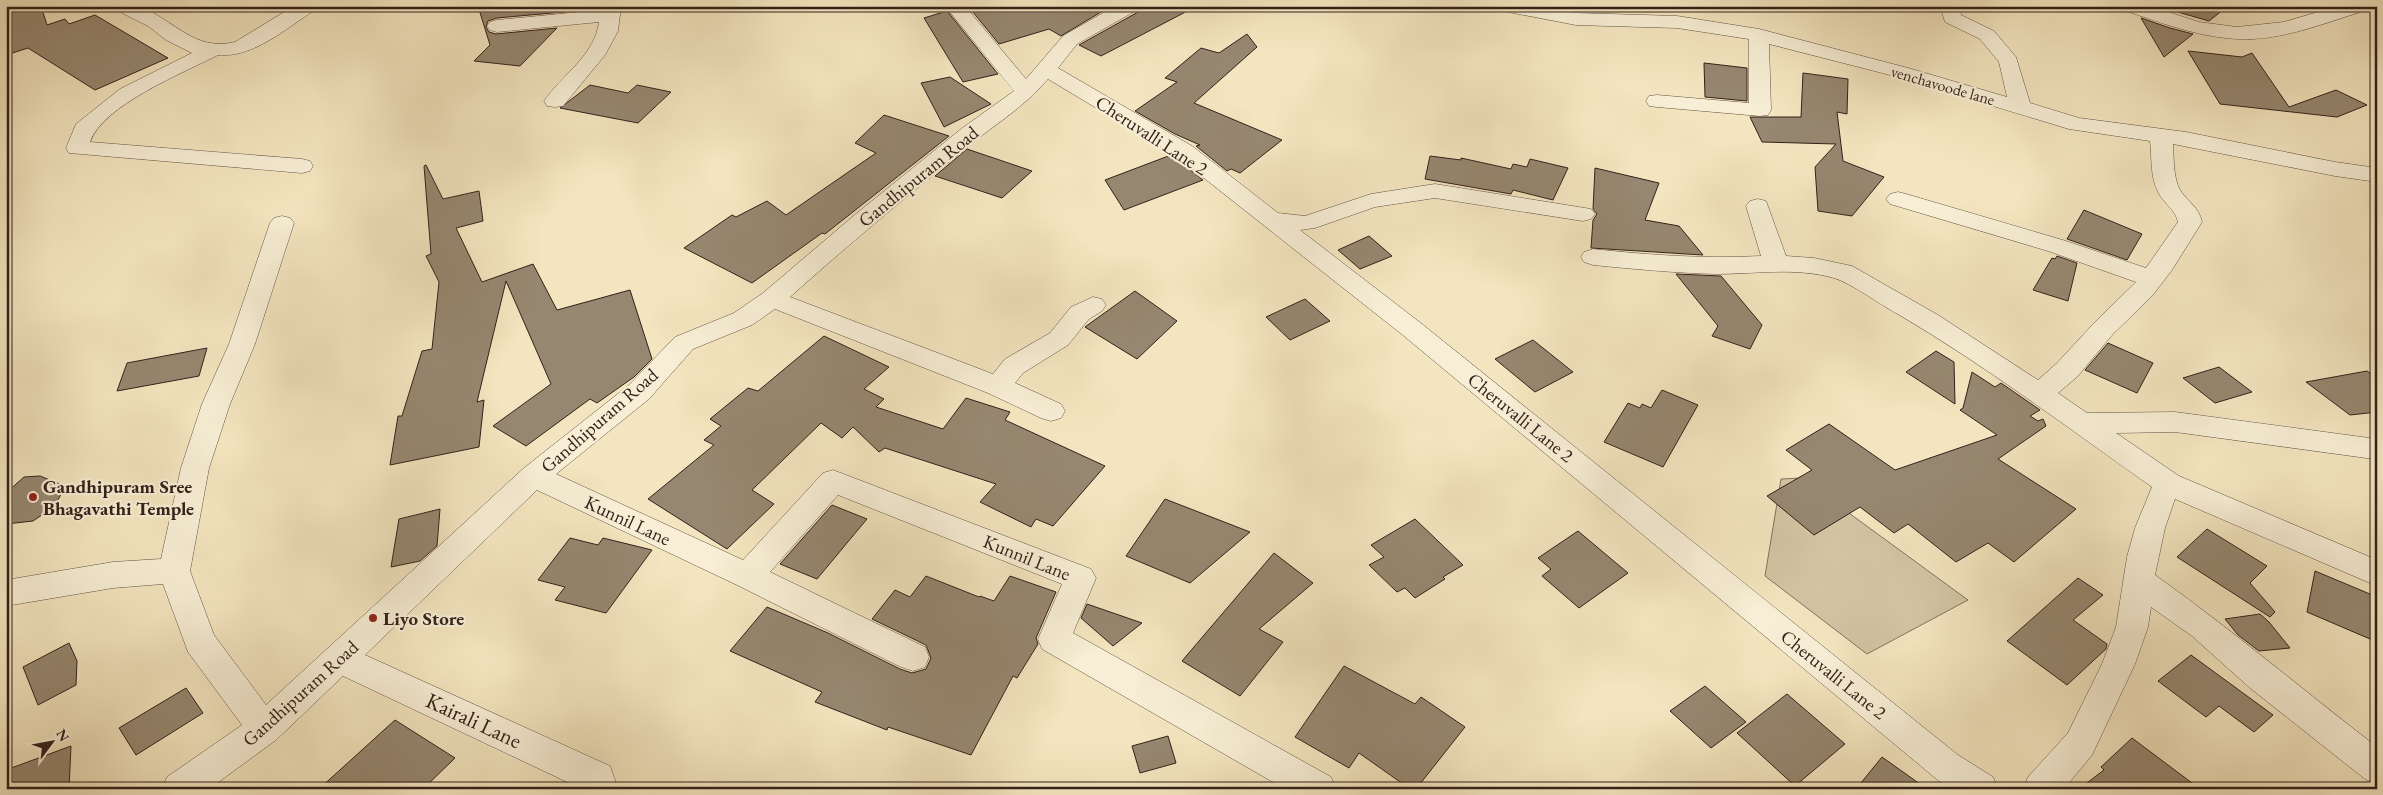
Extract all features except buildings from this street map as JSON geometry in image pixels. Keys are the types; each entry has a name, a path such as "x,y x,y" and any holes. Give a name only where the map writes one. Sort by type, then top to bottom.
{"street":[{"path":"123,6 164,27 183,42 197,48 229,50 242,47 308,6"},
{"path":"954,6 1026,92"},
{"name":"Gandhipuram Road","path":"180,789 264,729 534,476 639,392 684,343 743,319 772,299 865,218 969,134 1026,92 1070,40 1130,6"},
{"name":"venchavoode lane","path":"1508,6 1576,18 1677,22 1759,35 1901,72 2077,124 2161,136 2335,169 2377,174"},
{"path":"1950,6 1952,18 1987,35 2009,61 2020,107"},
{"path":"2130,6 2194,27 2236,33 2274,30 2358,7 2377,16"},
{"path":"497,26 610,10 608,31 594,55 555,100"},
{"path":"1657,101 1760,110 1759,35"},
{"path":"215,49 127,93 84,129 77,148 302,166"},
{"name":"Cheruvalli Lane 2","path":"1045,69 1184,151 1413,330 1946,766 1980,789"},
{"path":"2040,393 2067,370 2104,328 2143,290 2190,222 2188,213 2170,193 2165,182 2161,136"},
{"path":"1269,219 1307,223 1371,201 1435,191 1583,214"},
{"path":"1898,199 2057,246 2152,279"},
{"path":"1758,206 1776,263"},
{"path":"264,729 200,642 174,571 195,468 216,404 242,344 282,223"},
{"path":"1593,258 1648,263 1719,266 1776,263 1814,266 1843,272 1930,322 2040,393 2169,484 2377,574"},
{"path":"772,299 998,386 1052,411"},
{"path":"998,386 1014,366 1060,339 1080,313 1094,305"},
{"path":"2083,423 2175,422 2374,449"},
{"name":"Kunnil Lane","path":"534,476 748,576 912,657"},
{"name":"Kunnil Lane","path":"748,576 833,481 1080,578 1054,639 1318,789"},
{"path":"2042,789 2080,744 2118,664 2132,627 2138,580 2150,528 2161,498 2169,484"},
{"path":"6,593 113,575 174,571"},
{"path":"2138,580 2203,627 2262,678 2377,768"},
{"name":"Kairali Lane","path":"340,659 597,777 600,789"}],"shaded area":[{"path":"1801,478 1968,600 1867,654 1765,576 1781,479"}],"place":[{"name":"Gandhipuram Sree Bhagavathi Temple","path":"33,497"},
{"name":"Liyo Store","path":"373,618"}]}
